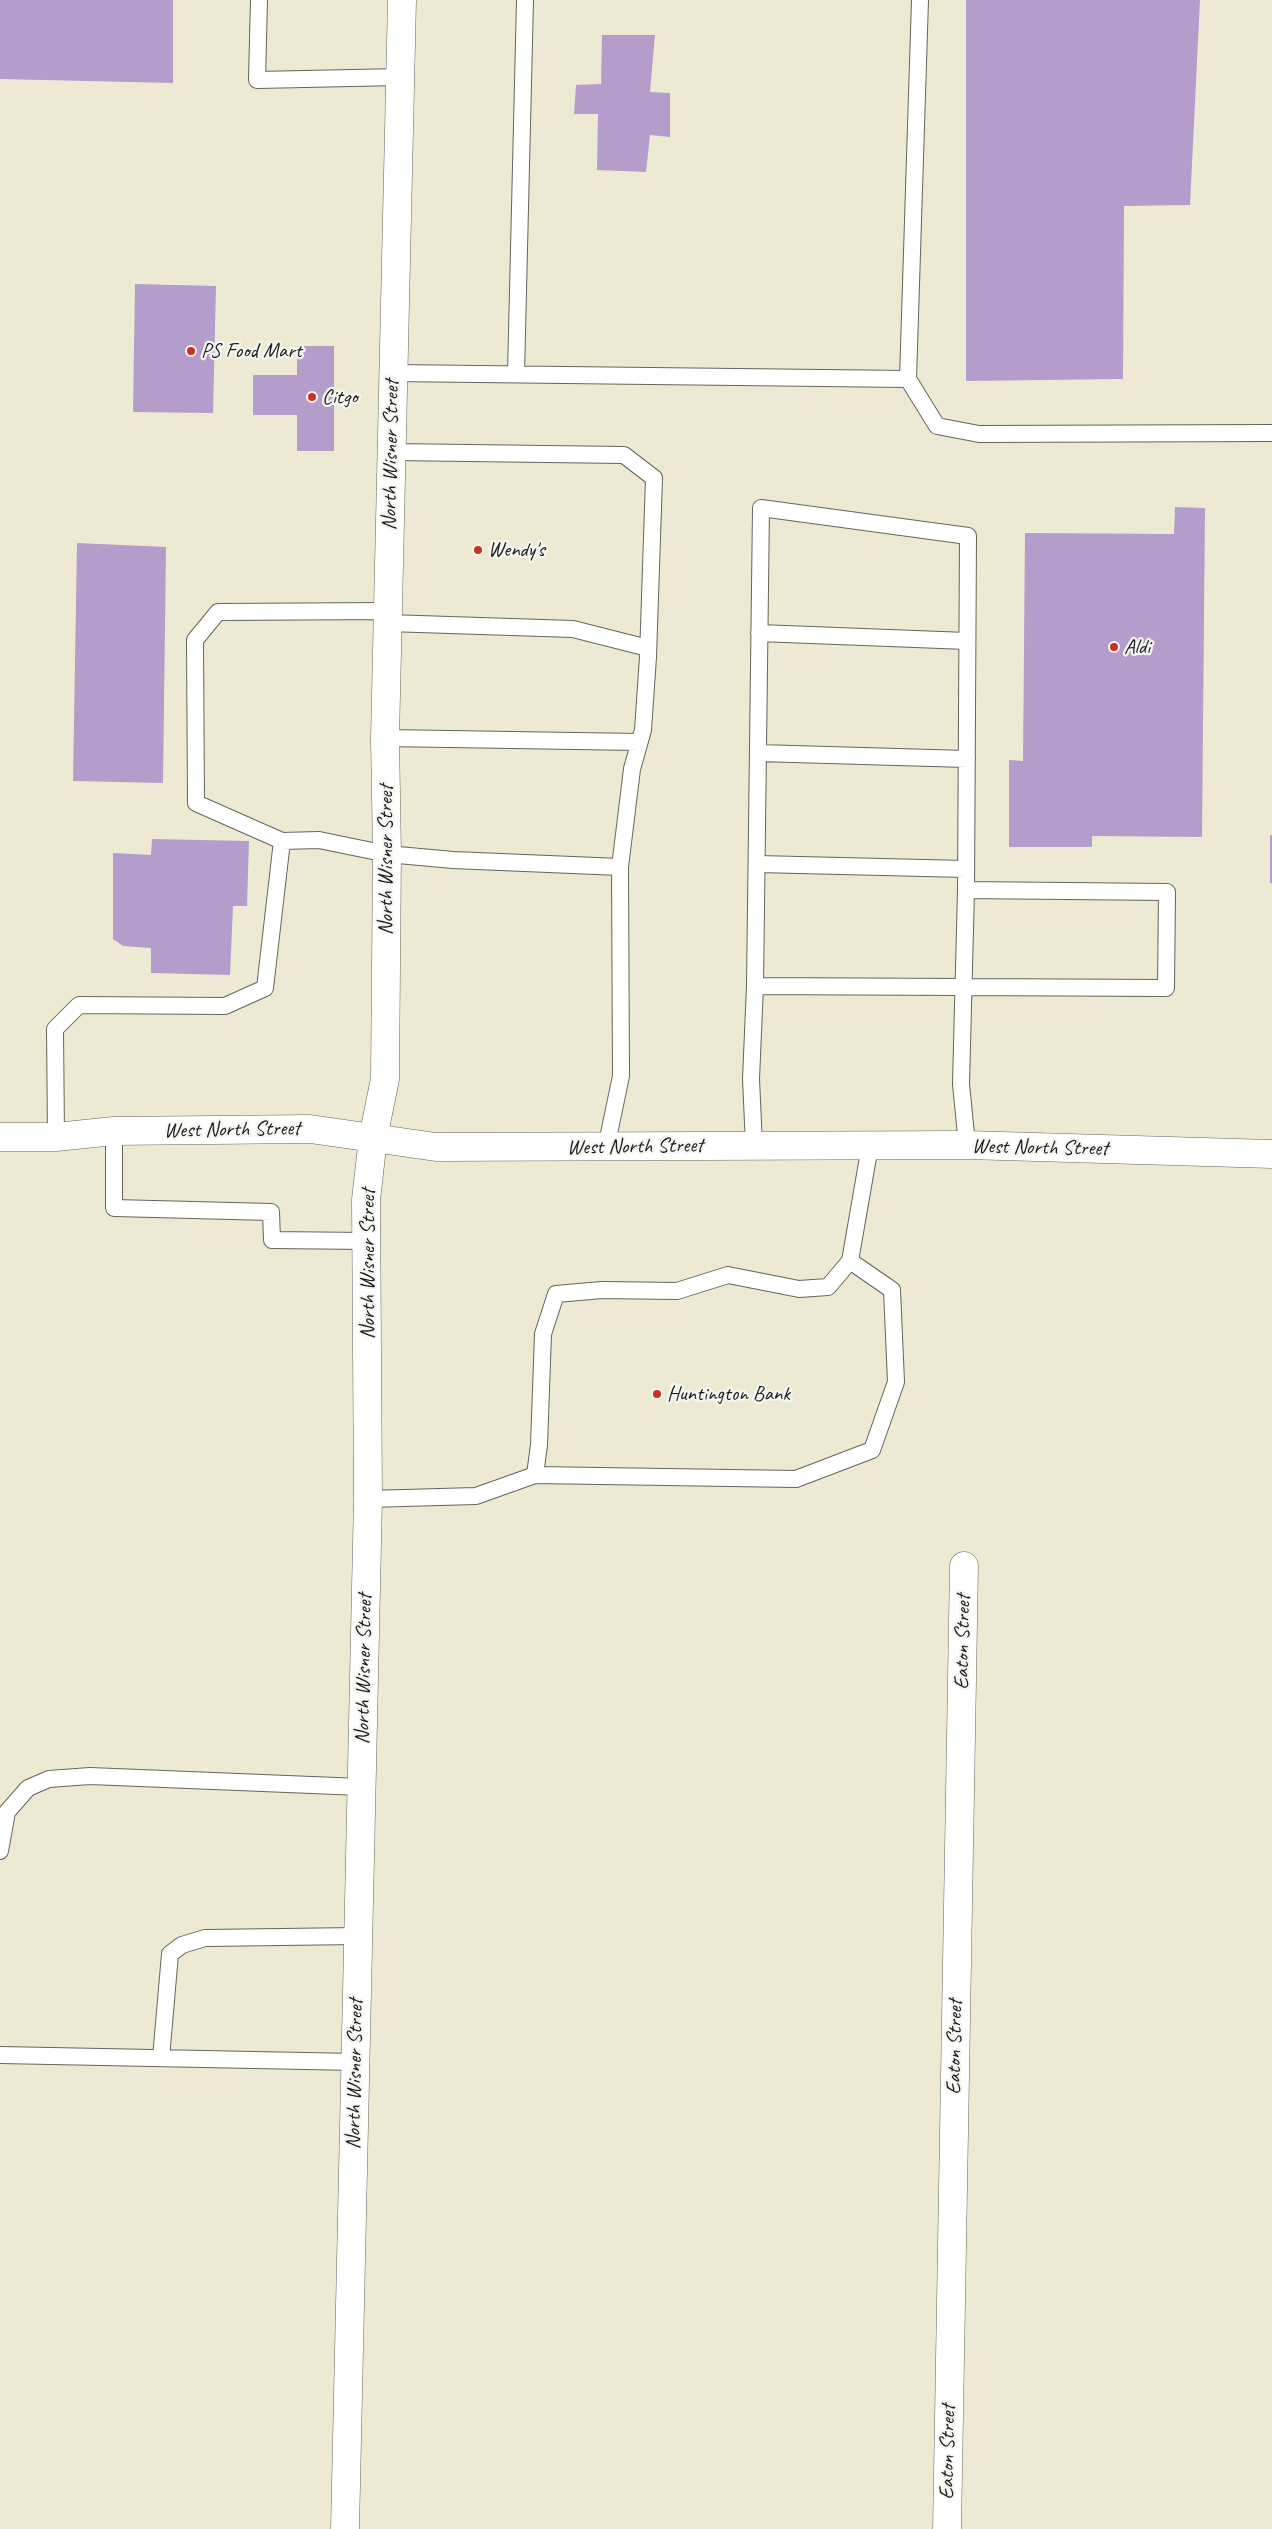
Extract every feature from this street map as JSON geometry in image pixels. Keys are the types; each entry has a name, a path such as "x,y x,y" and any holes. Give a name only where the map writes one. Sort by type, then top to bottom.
{"street":[{"name":"North Wisner Street","path":"345,2529 368,1499 366,1200 373,1138 385,1079 386,738 402,0"},
{"name":"West North Street","path":"0,1137 56,1137 114,1131 310,1129 436,1147 606,1148 754,1145 967,1145 1272,1154"},
{"name":"Eaton Street","path":"947,2529 964,1566"}],"lane":[{"path":"259,0 257,80 400,76"},
{"path":"516,374 525,0"},
{"path":"920,0 908,379 937,426 979,434 1272,434"},
{"path":"393,373 908,379"},
{"path":"391,452 624,455 654,478 643,730 632,769 620,867 621,1076 606,1148"},
{"path":"754,1145 751,1079 755,986 761,508 968,536 966,890 961,1084 967,1145"},
{"path":"620,867 453,860 387,854 319,840 282,841 196,803 194,640 218,612 388,617 573,629 648,648"},
{"path":"759,634 967,641"},
{"path":"386,738 639,742"},
{"path":"758,754 967,759"},
{"path":"56,1137 55,1029 78,1005 225,1006 265,988 282,841"},
{"path":"757,864 966,869"},
{"path":"755,986 1166,988 1167,892 966,890"},
{"path":"114,1131 114,1208 271,1212 272,1240 366,1242"},
{"path":"535,1476 539,1445 543,1334 556,1294 602,1290 677,1291 728,1275 799,1289 828,1287 850,1261 870,1146"},
{"path":"368,1499 476,1496 535,1476 796,1479 872,1450 896,1382 892,1290 850,1261"},
{"path":"0,1851 7,1812 28,1788 49,1779 90,1776 361,1787"},
{"path":"161,2058 170,1954 182,1945 205,1938 358,1936"},
{"path":"0,2055 356,2062"}],"building":[{"path":"0,0 173,0 173,83 0,79"},
{"path":"966,0 1200,0 1190,205 1124,206 1123,379 966,381"},
{"path":"602,35 655,35 650,92 670,93 670,137 650,135 646,172 597,170 598,114 574,114 576,85 601,84"},
{"path":"135,284 216,286 213,413 133,412"},
{"path":"297,346 334,346 334,451 297,451 297,415 253,415 253,375 297,375"},
{"name":"Aldi","path":"1175,507 1205,508 1202,837 1092,836 1092,847 1009,847 1009,760 1023,761 1025,533 1174,534"},
{"path":"77,543 166,547 163,783 73,781"},
{"path":"1270,835 1272,835 1272,883 1270,883"},
{"path":"152,839 249,841 247,906 233,906 230,975 151,973 151,948 123,946 113,939 113,853 151,855"}],"place":[{"name":"PS Food Mart","path":"191,351"},
{"name":"Citgo","path":"312,397"},
{"name":"Wendy's","path":"478,550"},
{"name":"Aldi","path":"1114,647"},
{"name":"Huntington Bank","path":"657,1394"}]}
